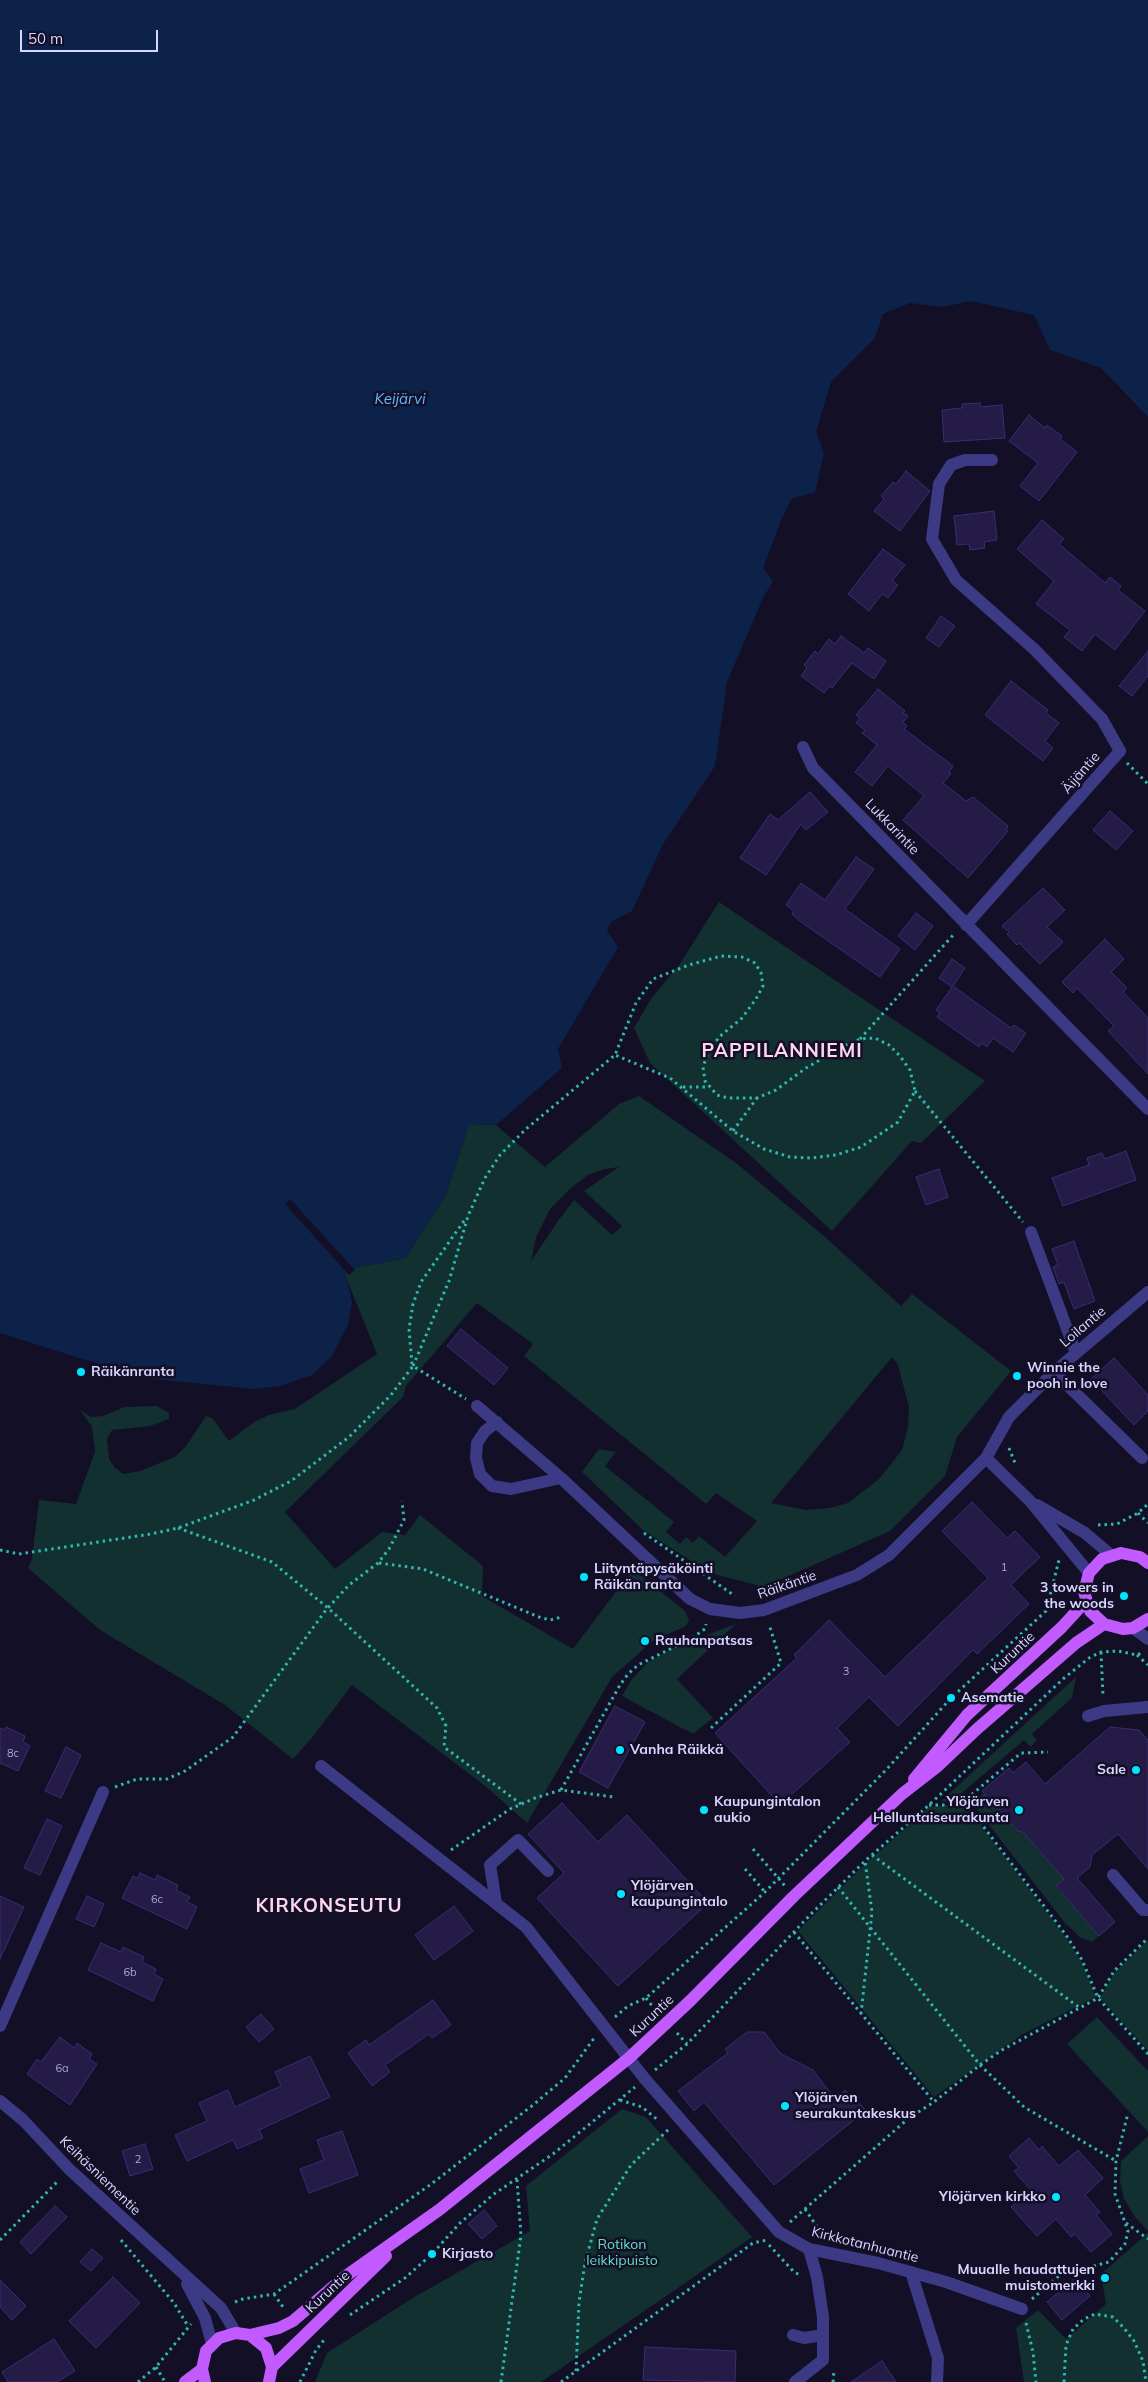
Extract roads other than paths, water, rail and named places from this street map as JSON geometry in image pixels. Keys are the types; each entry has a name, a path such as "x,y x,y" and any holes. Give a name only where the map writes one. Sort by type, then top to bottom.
{"main road":[{"path":"1145,1558 1121,1553 1111,1554 1094,1565 1088,1573 1085,1582 1085,1602 1096,1619 1113,1628 1133,1628 1148,1619"},
{"name":"Kuruntie","path":"902,1794 967,1715 1062,1627 1085,1602"},
{"name":"Kuruntie","path":"250,2335 279,2328 292,2321 343,2278 403,2238 629,2058 690,2001 794,1896 902,1794 938,1766 977,1729 1076,1643 1104,1624"},
{"name":"Kuruntie","path":"272,2367 329,2310 355,2288 403,2238"},
{"path":"205,2382 202,2369 206,2351 219,2338 236,2333 250,2335 266,2348 272,2367 270,2382"},
{"path":"185,2382 202,2369"}],"street":[{"name":"Äijäntie","path":"966,925 1120,751 1102,719 1034,649 956,580 932,539 939,484 951,466 964,460 992,460"},
{"name":"Lukkarintie","path":"803,747 813,768 966,925"},
{"path":"966,925 1148,1109"},
{"path":"1031,1232 1076,1353"},
{"name":"Loilantie","path":"986,1458 1010,1417 1054,1372 1148,1292"},
{"path":"1054,1372 1142,1458"},
{"name":"Räikäntie","path":"477,1406 561,1478 690,1599 710,1608 740,1613 764,1610 857,1575 889,1555 986,1458"},
{"path":"497,1422 485,1431 477,1443 476,1458 480,1474 492,1486 511,1488 561,1478"},
{"path":"986,1458 1030,1501 1088,1573"},
{"path":"1030,1501 1085,1533 1111,1554"},
{"path":"1133,1628 1148,1639"},
{"path":"1088,1716 1104,1711 1148,1707"},
{"name":"Kirkkotanhuantie","path":"321,1766 440,1857 526,1927 645,2079 779,2232 809,2249 911,2272 946,2282 1022,2309"},
{"path":"0,2026 103,1792"},
{"path":"496,1903 490,1865 518,1840 548,1871"},
{"path":"1113,1874 1143,1910 1148,1910"},
{"name":"Keihäsniementie","path":"0,2101 23,2120 69,2169 221,2308 236,2333"},
{"path":"795,2382 823,2360 820,2295 809,2249"},
{"path":"911,2272 938,2358 937,2382"},
{"name":"Keihäsniementie","path":"181,2273 205,2318 212,2344"},
{"path":"792,2335 804,2338 823,2335"}],"water":[{"name":"Keijärvi","path":"0,0 1148,0 1148,417 1101,368 1050,350 1034,315 970,301 943,307 910,303 883,314 875,338 831,382 816,432 824,453 815,493 792,498 782,518 763,568 773,581 763,598 727,682 715,766 663,844 632,911 611,922 607,930 618,947 558,1049 562,1068 496,1125 469,1124 446,1194 406,1258 353,1268 346,1275 352,1302 348,1325 332,1356 312,1375 280,1386 255,1389 143,1378 0,1333"}],"place":[{"name":"Räikänranta","path":"81,1372"},
{"name":"Winnie the pooh in love","path":"1017,1376"},
{"name":"Liityntäpysäköinti Räikän ranta","path":"584,1577"},
{"name":"3 towers in the woods","path":"1124,1596"},
{"name":"Rauhanpatsas","path":"645,1641"},
{"name":"Asematie","path":"951,1698"},
{"name":"Vanha Räikkä","path":"620,1750"},
{"name":"Sale","path":"1136,1770"},
{"name":"Kaupungintalon aukio","path":"704,1810"},
{"name":"Ylöjärven Helluntaiseurakunta","path":"1019,1810"},
{"name":"Ylöjärven kaupungintalo","path":"621,1894"},
{"name":"Ylöjärven seurakuntakeskus","path":"785,2106"},
{"name":"Ylöjärven kirkko","path":"1056,2197"},
{"name":"Kirjasto","path":"432,2254"},
{"name":"Muualle haudattujen muistomerkki","path":"1105,2278"}],"district":[{"name":"PAPPILANNIEMI","path":"782,1051"},
{"name":"KIRKONSEUTU","path":"329,1906"}],"park label":[{"name":"Rotikon leikkipuisto","path":"622,2254"}]}
